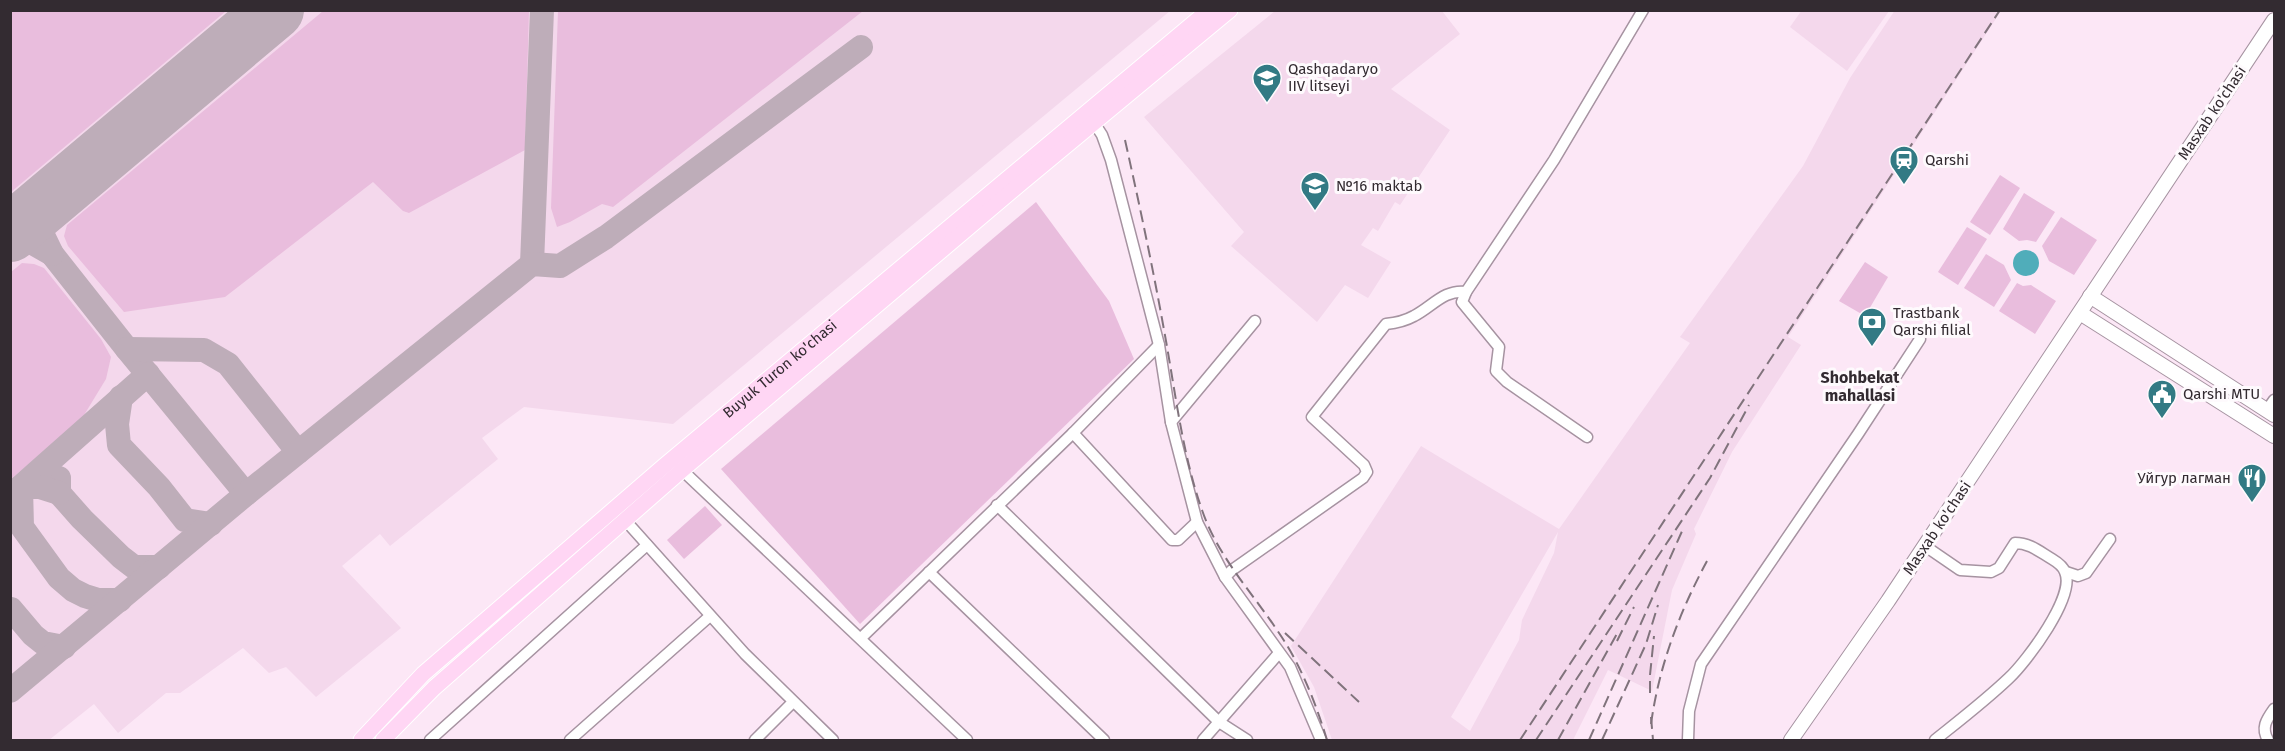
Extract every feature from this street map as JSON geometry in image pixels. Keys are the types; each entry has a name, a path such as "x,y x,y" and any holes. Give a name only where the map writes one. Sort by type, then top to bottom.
{"main road":[{"name":"Buyuk Turon ko'chasi","path":"382,741 434,688 1090,117 1209,10"},
{"name":"Buyuk Turon ko'chasi","path":"362,741 423,674 616,507 1090,117 1230,10"},
{"name":"Masxab ko'chasi","path":"1791,741 1925,546 2274,20"},
{"path":"2091,296 2272,408"},
{"path":"2080,313 2274,436"}],"street":[{"path":"1587,437 1507,382 1496,371 1499,347 1462,302 1466,292 1554,160 1642,10"},
{"path":"1090,117 1106,143 1159,345 1171,422 1197,522 1225,577 1290,667 1321,741"},
{"path":"1225,577 1363,478 1367,472 1364,465 1312,417 1386,324 1401,322 1416,315 1447,294 1456,291 1466,292"},
{"path":"1171,422 1255,321"},
{"path":"1688,741 1689,711 1701,664 1920,339"},
{"path":"861,638 1073,433 1159,345"},
{"path":"1073,433 1172,540 1178,540 1197,522"},
{"path":"682,470 967,741"},
{"path":"998,505 1219,722 1248,741"},
{"path":"625,520 710,616 833,741"},
{"path":"1925,546 1960,570 1991,572 1999,568 2015,543 2025,543 2058,563 2066,572 2078,576 2086,573 2110,539"},
{"path":"430,741 647,545"},
{"path":"929,572 1104,741"},
{"path":"1935,741 2011,677 2027,658 2060,608 2066,592 2066,572"},
{"path":"570,741 710,616"},
{"path":"1203,741 1279,653"},
{"path":"755,741 793,702"},
{"path":"2268,741 2264,733 2266,720 2274,709"}],"shaded area":[{"path":"11,10 226,10 226,11 11,192"},
{"path":"1802,10 1889,11 1847,71 1790,27"},
{"path":"1895,10 2001,11 1788,337 1801,345 1732,452 1694,529 1696,534 1672,590 1652,691 1608,670 1573,740 1332,740 1314,687 1291,646 1421,446 1559,529 1690,343 1680,337 1803,166 1850,78","holes":["1558,532 1554,553 1522,620 1519,640 1470,731 1451,717"]},
{"path":"10,11 1170,11 673,424 524,407 482,438 498,459 390,546 380,534 342,566 401,628 316,697 286,667 269,673 243,648 180,693 166,693 118,733 94,704 49,740 11,740"},
{"path":"323,11 529,11 525,150 409,213 403,211 373,182 225,297 124,312 68,246 64,236 67,225"},
{"path":"558,11 863,11 613,207 602,204 557,227 551,208"},
{"path":"1275,11 1442,11 1460,34 1391,89 1450,130 1400,205 1395,202 1378,231 1373,228 1361,245 1391,262 1368,298 1345,285 1317,322 1231,246 1244,232 1144,117"},
{"path":"2000,175 2020,188 1990,235 1970,222"},
{"path":"2024,193 2055,212 2036,242 2019,241 2003,229"},
{"path":"1036,202 1109,301 1134,359 860,624 721,469"},
{"path":"2061,217 2097,240 2074,275 2049,261 2042,246"},
{"path":"1967,227 1987,239 1958,285 1938,272"},
{"path":"1986,254 2004,265 2011,280 1994,307 1964,288"},
{"path":"1865,262 1888,277 1865,316 1839,301"},
{"path":"22,263 44,268 101,339 111,357 106,379 81,420 11,479 11,272"},
{"path":"2017,283 2023,286 2031,285 2056,301 2035,334 1999,311"},
{"path":"705,506 722,525 684,559 667,540"}],"water":[{"path":"2026,250 2035,254 2039,263 2035,272 2026,276 2017,272 2013,263 2017,254"}],"taxiway":[{"path":"532,264 542,10"},
{"path":"10,691 246,494 532,264 560,266 606,237 861,47"},
{"path":"43,206 39,227 52,254 246,494"},
{"path":"10,238 22,237 52,254"},
{"path":"127,349 204,350 228,364 298,452"},
{"path":"17,490 148,374"},
{"path":"121,397 117,424 119,445 159,487 185,520 211,524"},
{"path":"59,478 59,493 121,557 134,567 159,567"},
{"path":"59,493 40,487 21,487 22,527 59,578 73,590 98,600 120,600"},
{"path":"11,609 43,643 64,647"}],"runway":[{"path":"10,233 275,10"}],"railway":[{"path":"1520,740 2000,10"},
{"path":"1125,140 1157,290 1185,448 1195,490 1209,527 1226,559 1279,633 1301,671 1327,740"},
{"path":"1536,740 1710,478 1749,405"},
{"path":"1589,740 1683,529"},
{"path":"1651,724 1659,681 1672,640 1707,561"},
{"path":"1602,740 1646,644 1658,605"},
{"path":"1617,641 1634,607"},
{"path":"1558,740 1618,632"},
{"path":"1285,633 1359,702"},
{"path":"1650,693 1654,636"},
{"path":"1651,717 1653,740"}],"place":[{"name":"Qashqadaryo IIV litseyi","path":"1267,104"},
{"name":"Qarshi","path":"1904,186"},
{"name":"№16 maktab","path":"1315,212"},
{"name":"Trastbank Qarshi filial","path":"1872,348"},
{"name":"Qarshi MTU","path":"2162,420"},
{"name":"Уйгур лагман","path":"2252,504"}],"district":[{"name":"Shohbekat mahallasi","path":"1860,386"}]}
